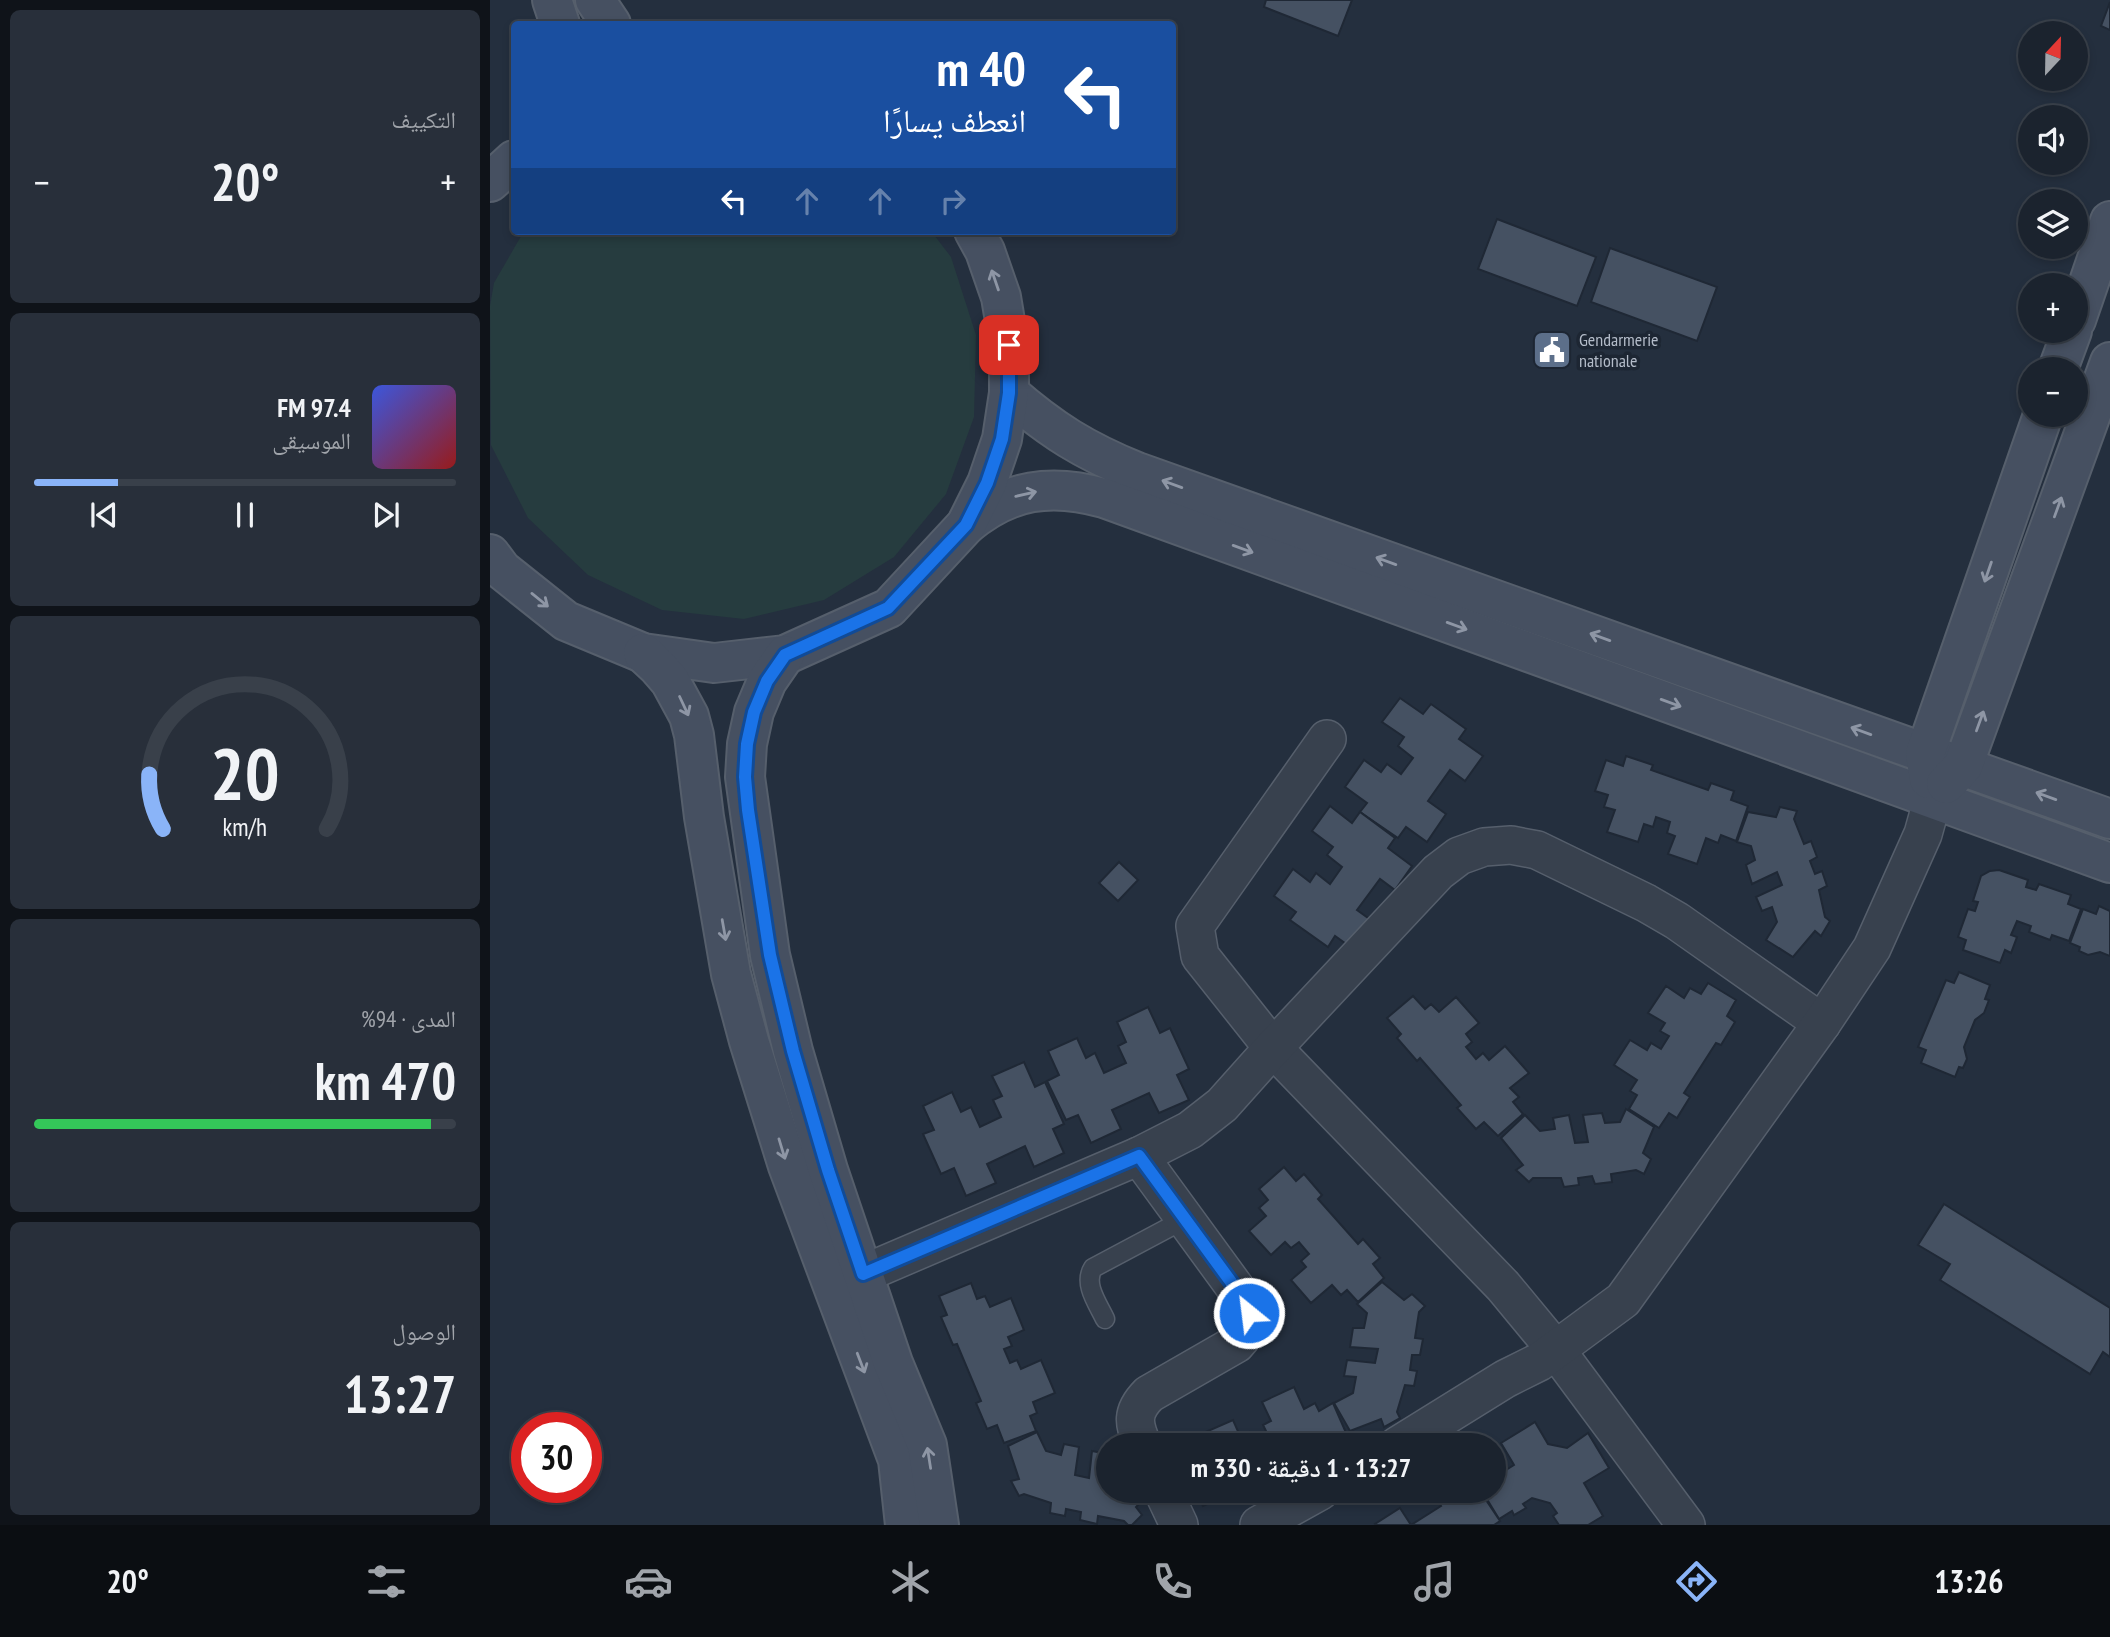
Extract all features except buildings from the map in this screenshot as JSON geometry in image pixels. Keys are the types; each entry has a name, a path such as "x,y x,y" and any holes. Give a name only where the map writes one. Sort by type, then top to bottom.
{"main road":[{"path":"552,0 559,21"},
{"path":"595,0 609,21"},
{"path":"490,182 511,163"},
{"path":"2088,285 2110,221"},
{"path":"966,525 987,483 1002,439 1009,393 1009,345 1001,297 985,251 976,235"},
{"path":"1933,798 1963,766 2110,362"},
{"path":"1009,393 1058,433 1102,458 2110,819"},
{"path":"1933,798 1925,754 2039,427"},
{"path":"494,568 566,621 643,653 714,663 785,655 888,608 966,525 1001,501 1042,490 1084,492 2110,863"},
{"path":"643,653 670,681 689,716 731,974 748,1041 788,1166 898,1460 905,1525"},
{"path":"785,655 767,681 754,712 745,777 770,955 793,1051 828,1170 893,1363 926,1445 939,1525"}],"street":[{"path":"1326,739 1195,926 1200,956 1273,1048 1503,1286 1556,1350 1686,1525"},
{"path":"1418,1433 1505,1379 1539,1362 1623,1300 1822,1024 1872,948 1923,834 1933,798"},
{"path":"863,1274 1139,1156 1206,1119 1438,872 1459,856 1484,847 1511,845 1537,850 1646,903 1677,921 1822,1024"},
{"path":"1137,1433 1137,1410 1149,1394 1236,1344 1242,1338 1249,1321 1247,1304 1139,1156"},
{"path":"1169,1503 1179,1525"},
{"path":"1272,1522 1301,1503"}],"lane":[{"path":"1105,1319 1090,1287 1093,1268 1185,1219"}],"green space":[{"path":"522,235 934,235 951,257 976,335 974,417 946,494 894,557 824,600 744,619 662,610 588,575 528,518 491,445 490,306 494,283"}],"place":[{"name":"Gendarmerie nationale","path":"1552,350"}],"route":[{"path":"1009,345 1009,393 1002,439 987,483 966,525 888,608 785,655 767,681 754,712 747,744 745,777 748,810 770,955 793,1051 828,1170 863,1274 1139,1156 1247,1304 1249,1313"}]}
